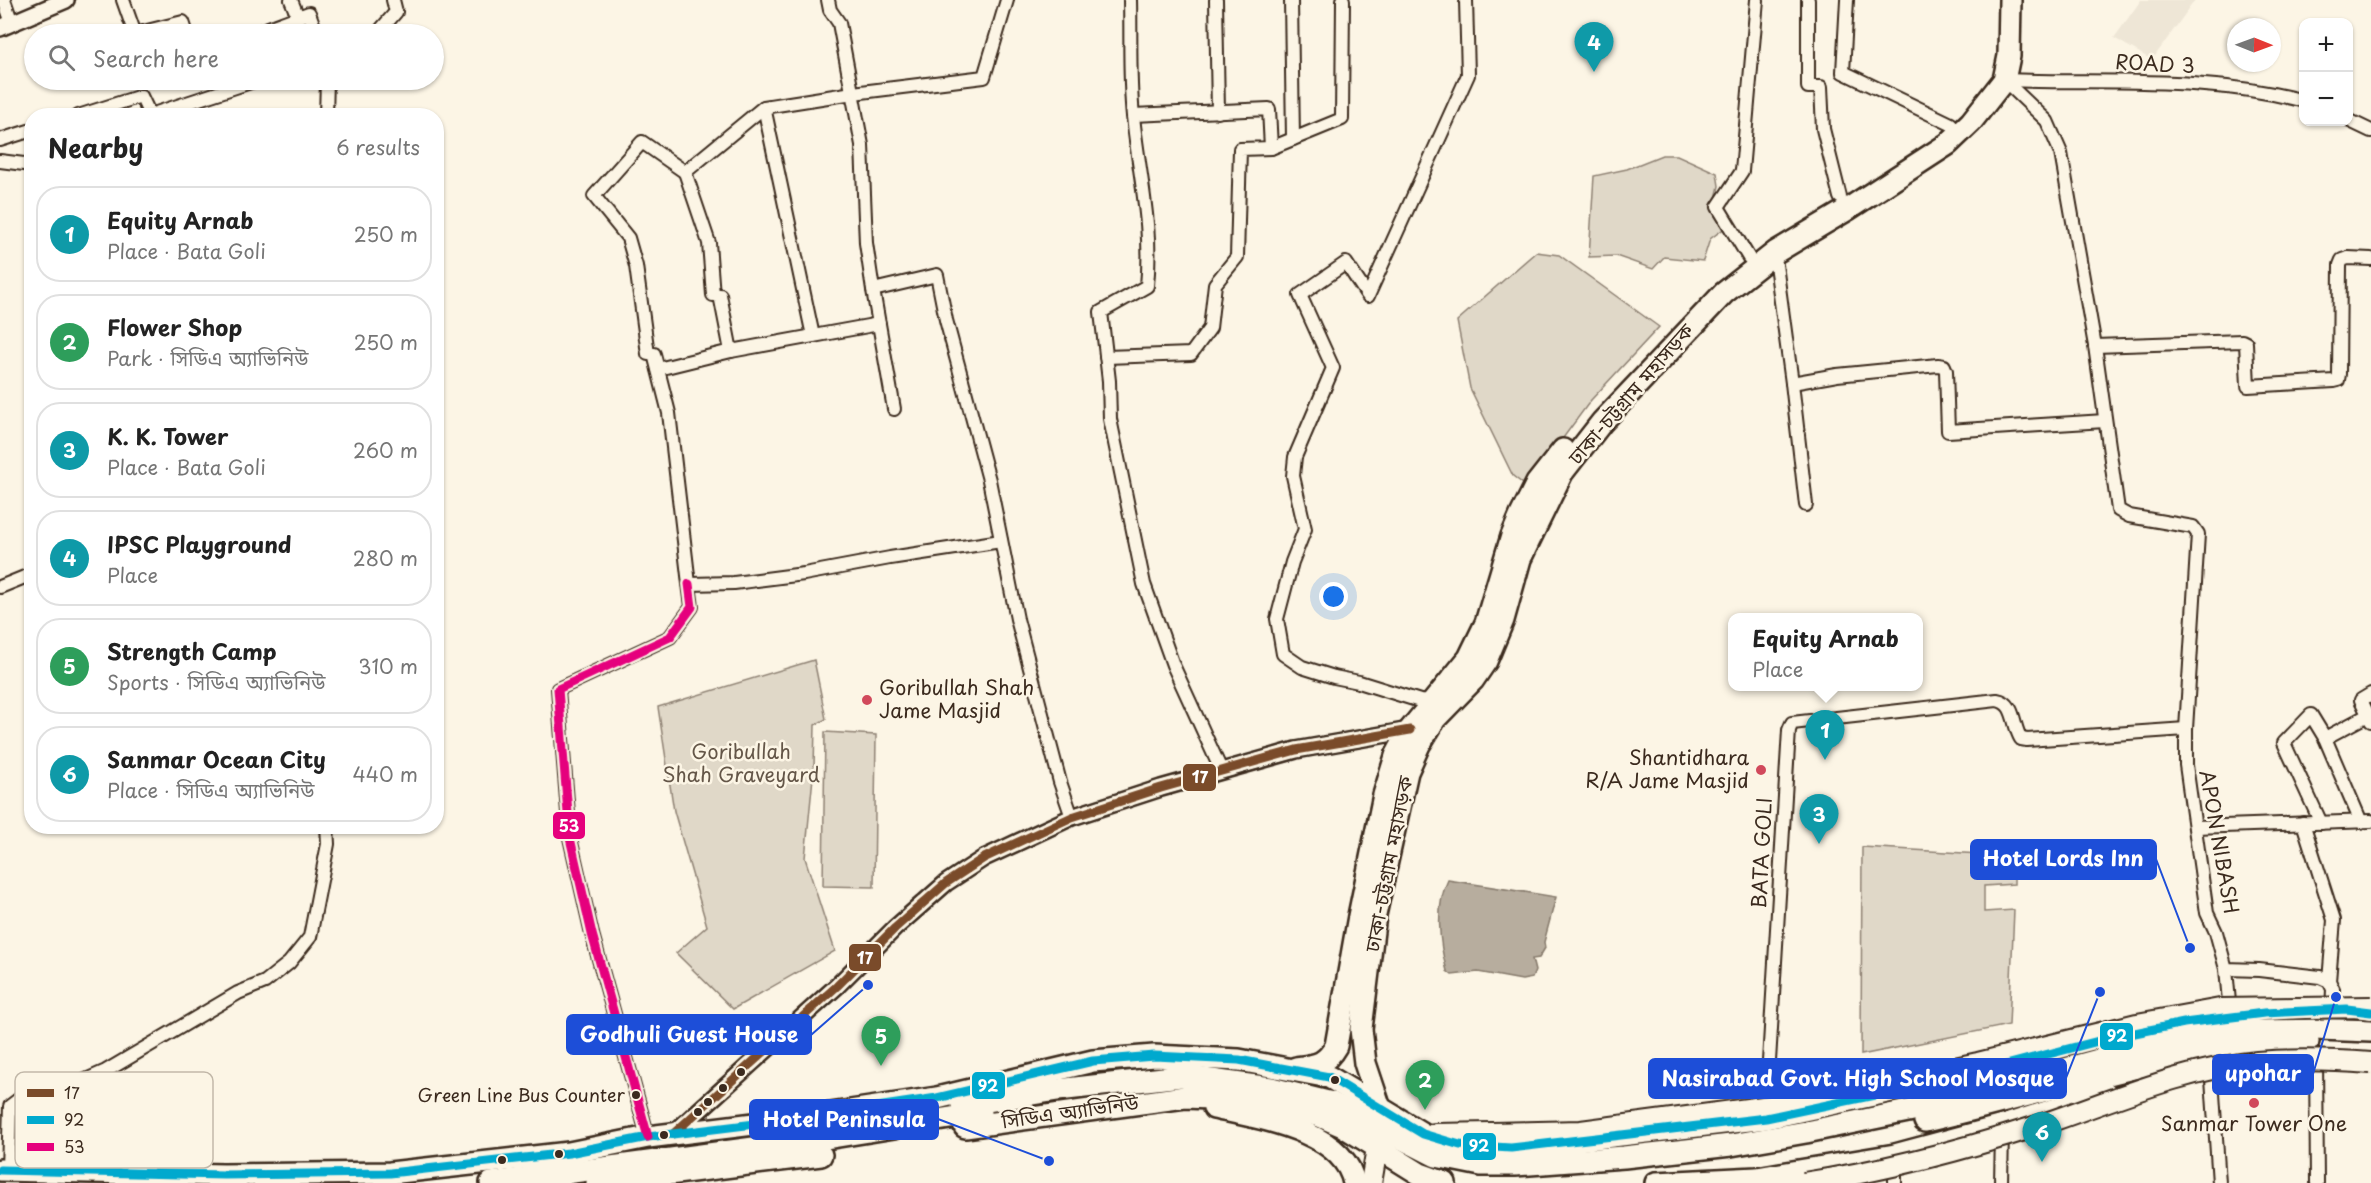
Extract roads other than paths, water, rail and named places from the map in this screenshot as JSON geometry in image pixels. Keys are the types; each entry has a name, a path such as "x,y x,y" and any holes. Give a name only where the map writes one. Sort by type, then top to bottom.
{"highway":[{"name":"ঢাকা-চট্টগ্রাম মহাসড়ক","path":"1380,1108 1365,1063 1361,1029 1375,915 1407,772 1419,745 1435,719 1473,680 1486,661 1503,620 1520,559 1562,473 1602,422 1692,324 1773,248 1840,197 1952,124 1988,84 1993,71 1999,31 1998,0"},
{"name":"ঢাকা-চট্টগ্রাম মহাসড়ক","path":"1284,1070 1317,1065 1327,1059 1336,1046 1359,916 1384,795 1396,756 1410,730 1469,658 1486,623 1512,536 1537,483 1565,447 1712,288 1749,258 1848,209 1948,144 1971,122 2004,80 2009,56 2010,0"},
{"name":"সিডিএ অ্যাভিনিউ","path":"4,1170 224,1175 390,1173 568,1153 648,1137 803,1118 936,1098 1094,1060 1154,1056 1239,1060 1329,1077 1423,1134 1460,1145 1511,1148 1766,1118 1960,1077 2110,1038 2184,1023 2264,1013 2347,1009 2371,1012"},
{"path":"424,1183 826,1128 1058,1089 1181,1076 1271,1088 1332,1103 1436,1156 1481,1165 1515,1165 1659,1153 1806,1132 1913,1110 2180,1038 2250,1030 2319,1029 2371,1032"},
{"path":"491,1183 820,1139 1055,1102 1178,1088 1264,1094 1325,1109 1434,1168 1479,1177 1617,1170 1797,1148 1982,1108 2173,1058 2242,1047 2309,1042 2371,1046"},
{"path":"1656,1183 1757,1180 1895,1155 2003,1126 2043,1111 2211,1062 2265,1054 2316,1051 2371,1054"},
{"name":"সিডিএ অ্যাভিনিউ","path":"536,1183 682,1162 862,1142 1185,1097 1235,1099 1302,1111 1343,1126 1420,1174 1445,1183"},
{"path":"1185,1097 1211,1107 1280,1123 1324,1143 1346,1163 1354,1183"},
{"path":"597,1183 821,1155"}],"main road":[{"path":"1423,1134 1581,1131 1655,1120 1735,1113 1978,1063 2137,1023 2220,1009 2371,1007"},
{"path":"1804,1183 1850,1176 1945,1154 2198,1073 2256,1062 2371,1063"},
{"path":"1371,1183 1377,1148"}],"street":[{"path":"4,0 6,26 66,0"},
{"path":"123,0 131,24"},
{"path":"291,0 298,17"},
{"path":"386,24 396,12 393,0"},
{"path":"828,0 830,10 839,22 862,146 866,243 894,409"},
{"path":"685,172 764,107 853,93 984,77 1007,0"},
{"path":"1130,0 1133,115 1149,224 1150,261 1147,286 1101,312 1110,419 1144,584 1173,665 1221,770"},
{"path":"1216,0 1218,112"},
{"path":"1291,0 1293,139"},
{"path":"1106,357 1191,354 1210,328 1215,284 1237,257 1239,149 1271,148 1342,119 1343,0"},
{"path":"1431,702 1403,697 1302,667 1283,654 1277,618 1292,562 1305,529 1293,476 1295,457 1333,368 1300,295 1346,263 1368,296 1468,75 1466,0"},
{"path":"1749,258 1718,207 1742,171 1757,0"},
{"path":"1808,0 1808,87 1821,87 1823,129 1840,197"},
{"path":"1847,0 1843,72 1952,124"},
{"path":"280,24 309,13 313,24"},
{"path":"1792,383 1836,375 1938,365 1944,366 1946,371 1948,431 2105,420 2095,346 2061,153 2047,121 2004,80"},
{"name":"ROAD 3","path":"2004,80 2146,80 2271,93 2299,100"},
{"path":"171,108 226,90"},
{"path":"326,108 327,90"},
{"path":"103,108 141,96 147,108"},
{"path":"764,107 813,336"},
{"path":"1133,115 1269,109 1271,148"},
{"path":"2353,122 2371,131"},
{"path":"0,140 24,132"},
{"path":"648,1137 592,934 570,838 558,689 670,637 692,607 676,455 669,412 654,354 648,354 636,266 628,238 594,196 642,142 685,172 709,243 713,295 720,296 732,351"},
{"path":"0,161 24,164"},
{"path":"1773,248 1806,505"},
{"path":"2095,346 2242,341 2246,343 2248,386 2338,380 2340,265 2342,260 2348,258 2371,259"},
{"path":"873,290 937,275 946,320 989,480 1017,619 1071,817"},
{"path":"658,369 732,351 879,324"},
{"name":"APON NIBASH","path":"2105,420 2118,510 2130,516 2193,527 2198,534 2186,729 2186,765 2207,913 2216,932 2226,969 2230,1017"},
{"path":"689,584 734,583 804,574 1001,541"},
{"path":"0,587 24,577"},
{"path":"2325,738 2370,718 2361,700 2371,694"},
{"name":"BATA GOLI","path":"1766,1118 1789,730 1792,723 1997,700 2004,701 2009,706 2021,739 2186,729"},
{"path":"2194,827 2320,823 2366,821 2325,738 2311,715 2284,742 2320,823"},
{"path":"673,1134 837,986 895,928 946,883 967,867 1003,847 1071,817 1221,770 1296,750 1410,730"},
{"path":"2304,823 2334,920 2329,981 2333,989 2332,1011"},
{"path":"327,834 328,844"},
{"path":"104,1072 238,993 266,982 289,963 310,937 331,834"},
{"path":"2226,969 2296,974 2320,977 2329,981"},
{"path":"2316,1051 2317,1183"},
{"path":"2211,1062 2219,1183"},
{"path":"4,1170 10,1106 15,1102"},
{"path":"2001,1183 2003,1126"},
{"path":"1895,1155 1895,1183"}],"place":[{"name":"IPSC Playground","path":"1594,72"},
{"name":"Goribullah Shah Jame Masjid","path":"867,700"},
{"name":"Equity Arnab","path":"1825,760"},
{"name":"Shantidhara R/A Jame Masjid","path":"1761,770"},
{"name":"K. K. Tower","path":"1819,844"},
{"name":"Hotel Lords Inn","path":"2190,948"},
{"name":"Godhuli Guest House","path":"868,985"},
{"name":"Nasirabad Govt. High School Mosque","path":"2100,992"},
{"name":"upohar","path":"2336,997"},
{"name":"Strength Camp","path":"881,1066"},
{"name":"Green Line Bus Counter","path":"636,1095"},
{"name":"Sanmar Tower One","path":"2254,1103"},
{"name":"Flower Shop","path":"1425,1110"},
{"name":"Hotel Peninsula","path":"1049,1161"},
{"name":"Sanmar Ocean City","path":"2042,1162"}],"park label":[{"name":"Goribullah Shah Graveyard","path":"741,764"}]}
